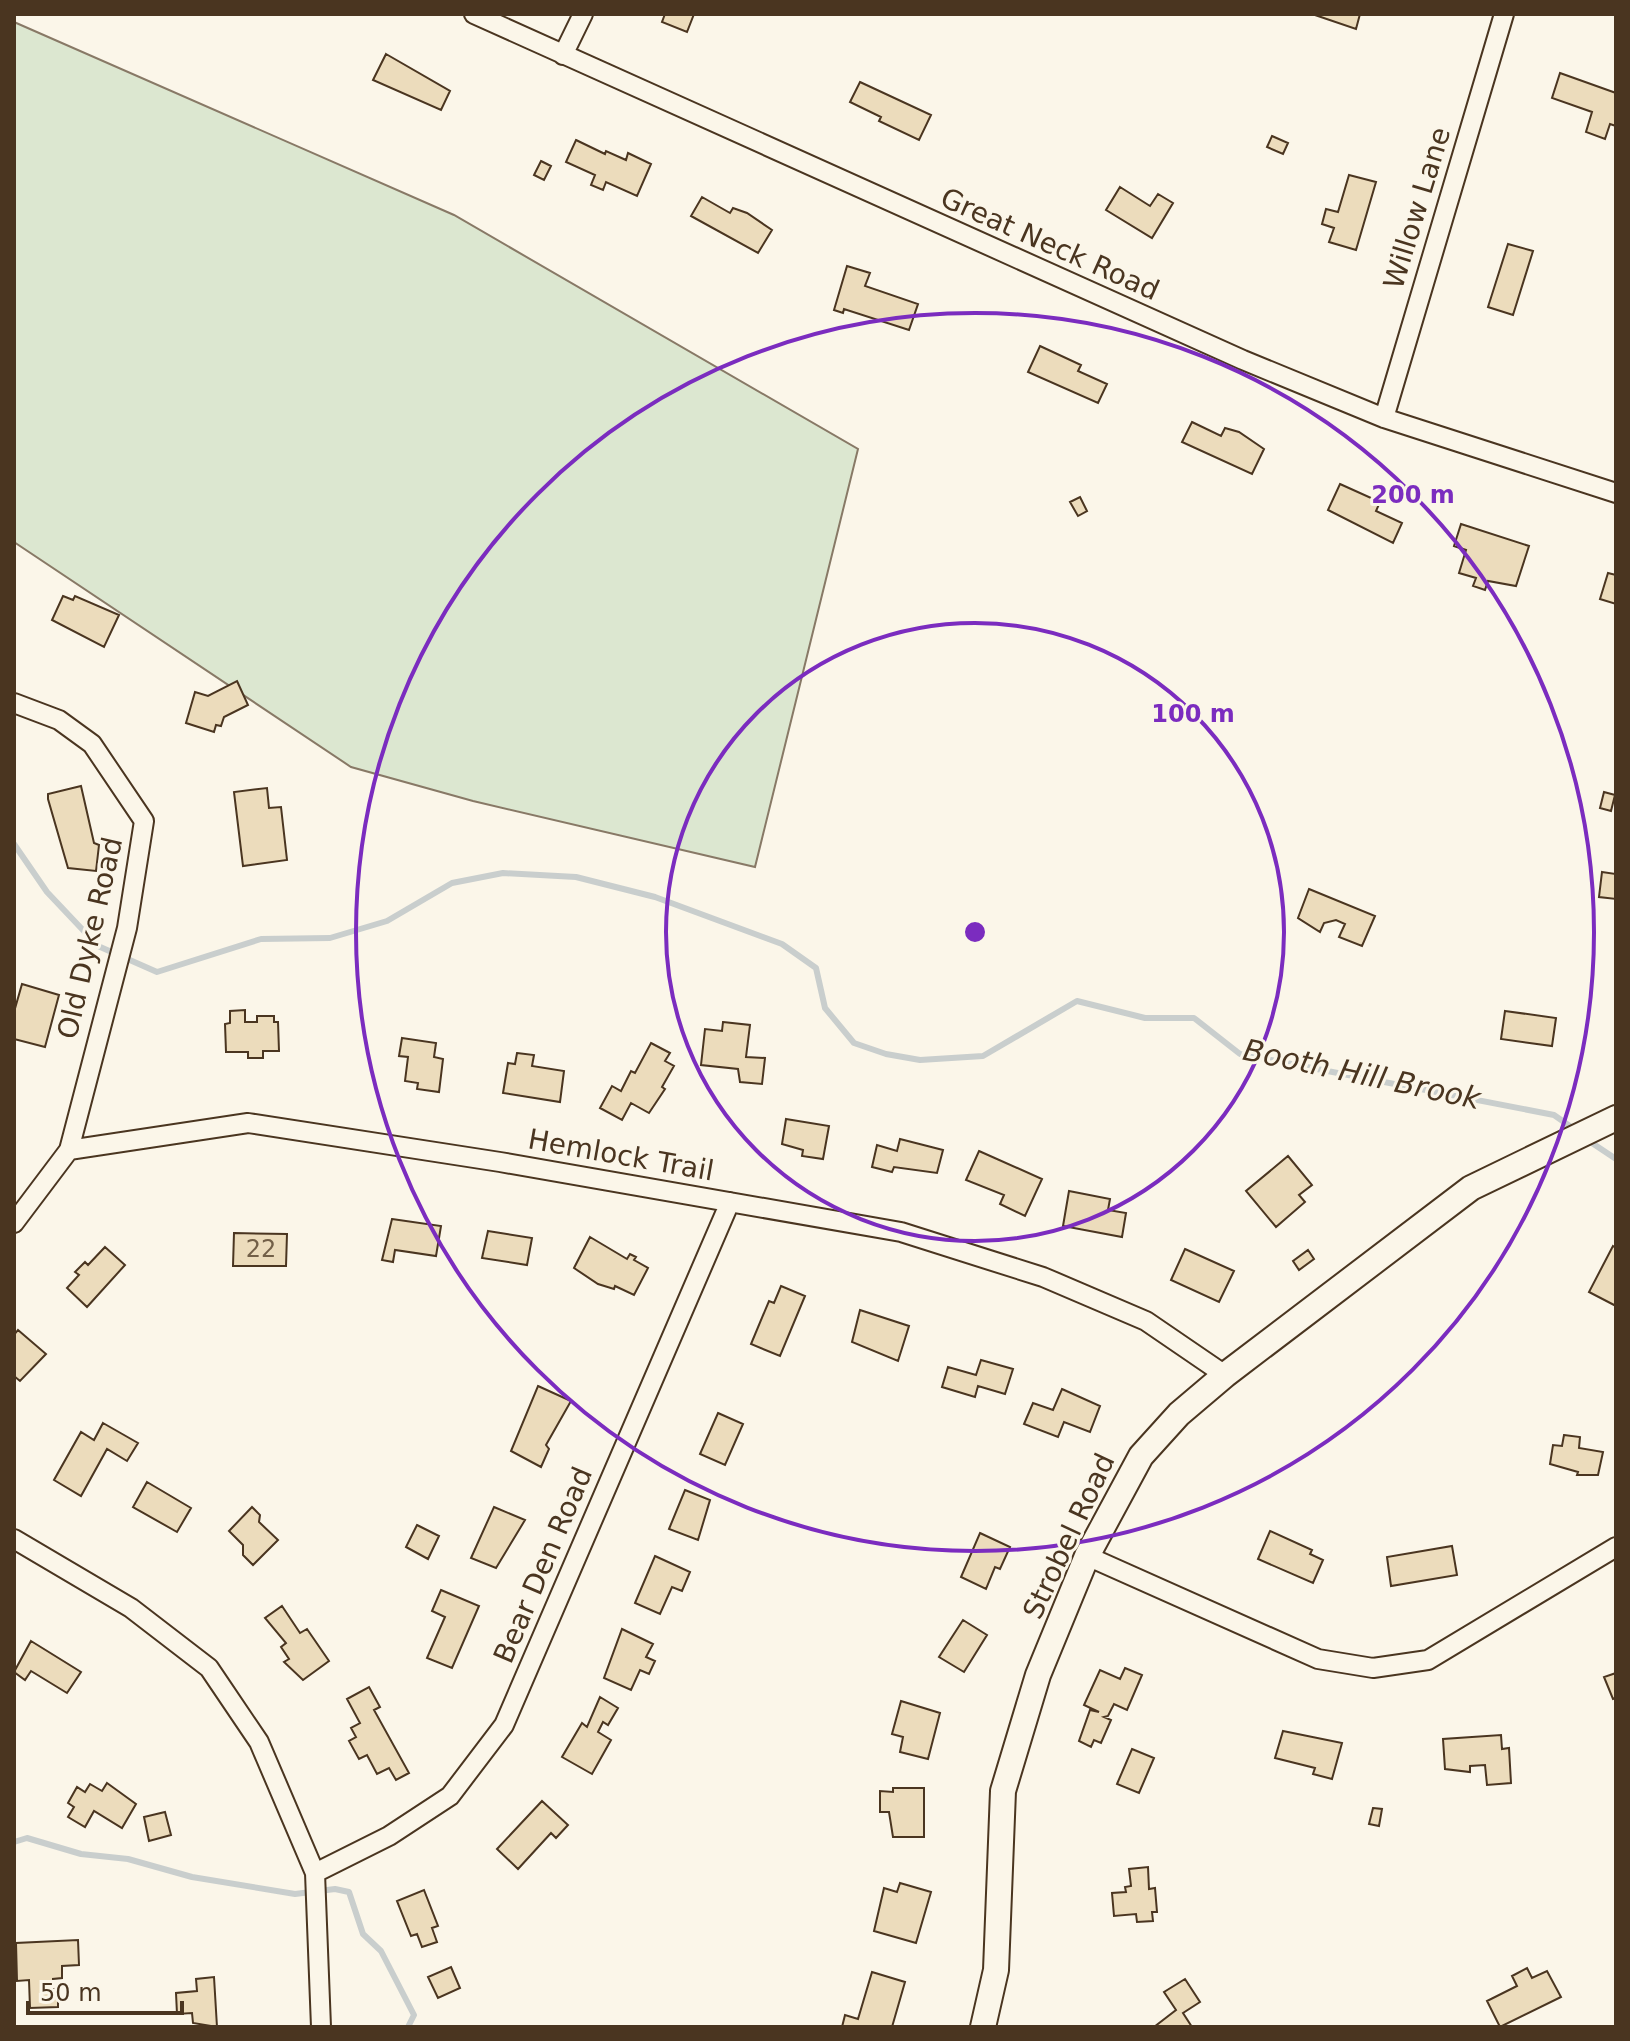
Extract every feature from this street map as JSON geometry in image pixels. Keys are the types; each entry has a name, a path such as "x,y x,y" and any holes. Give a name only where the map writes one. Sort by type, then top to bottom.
{"street":[{"name":"Great Neck Road","path":"474,14 1243,360 1384,418 1616,493"},
{"path":"563,55 583,14"},
{"name":"Willow Lane","path":"1384,418 1504,14"},
{"name":"Old Dyke Road","path":"14,703 59,720 92,744 144,821 127,928 69,1150"},
{"name":"Strobel Road","path":"983,2027 996,1970 1003,1791 1038,1675 1087,1556 1141,1456 1179,1414 1225,1375 1471,1188 1612,1119"},
{"name":"Hemlock Trail","path":"69,1150 248,1123 901,1232 1043,1277 1146,1321 1225,1375"},
{"path":"14,1223 69,1150"},
{"name":"Bear Den Road","path":"315,1879 450,1796 504,1725 730,1202"},
{"path":"14,1539 131,1608 209,1668 259,1742 315,1879 321,2027"},
{"path":"1087,1556 1318,1659 1373,1668 1428,1660 1616,1547"}],"green space":[{"path":"14,22 454,215 858,449 755,867 473,801 351,767 14,542"}],"building":[{"path":"665,14 694,14 687,32 662,22"},
{"path":"1312,14 1360,14 1356,29"},
{"path":"386,54 450,91 441,110 373,80"},
{"path":"1560,73 1616,93 1616,126 1610,124 1605,139 1586,132 1592,112 1552,98"},
{"path":"860,82 931,115 919,140 879,121 881,117 850,102"},
{"path":"1272,136 1288,143 1283,154 1267,147"},
{"path":"576,140 605,154 606,151 626,160 628,153 651,164 637,196 606,182 603,190 591,185 595,175 566,162"},
{"path":"541,161 551,166 544,180 534,175"},
{"path":"1349,175 1376,182 1356,250 1329,242 1334,228 1322,224 1326,209 1338,212"},
{"path":"1120,187 1150,206 1158,194 1173,203 1152,238 1106,210"},
{"path":"702,197 730,213 733,208 747,213 772,230 758,253 691,216"},
{"path":"1508,244 1533,251 1513,315 1488,307"},
{"path":"847,266 870,273 865,286 918,304 909,330 844,309 843,313 834,310"},
{"path":"1040,346 1081,365 1078,371 1107,384 1098,403 1028,372"},
{"path":"1192,422 1221,436 1225,428 1239,432 1264,449 1252,474 1182,442"},
{"path":"1340,484 1380,502 1376,511 1402,523 1393,543 1328,510"},
{"path":"1080,497 1087,511 1078,516 1070,502"},
{"path":"1461,524 1529,546 1516,586 1488,581 1485,590 1473,586 1476,578 1459,573 1466,550 1454,546"},
{"path":"1608,573 1616,575 1616,604 1600,599"},
{"path":"63,596 73,600 75,596 119,615 104,647 52,620"},
{"path":"237,681 248,705 224,717 221,726 216,725 214,732 186,723 195,692 208,696"},
{"path":"81,786 94,843 99,845 96,871 68,868 48,799 48,794"},
{"path":"267,788 269,808 281,807 287,860 243,866 234,792"},
{"path":"1604,792 1615,795 1611,811 1600,808"},
{"path":"1602,872 1616,874 1616,899 1599,897"},
{"path":"1309,889 1375,916 1362,946 1339,937 1345,924 1336,920 1324,923 1320,932 1298,918"},
{"path":"22,984 59,995 45,1047 14,1039 14,1012"},
{"path":"245,1010 245,1022 257,1022 257,1016 274,1016 274,1022 278,1022 279,1051 263,1051 263,1058 248,1058 248,1052 226,1052 225,1024 230,1023 230,1011"},
{"path":"1505,1011 1556,1018 1552,1046 1501,1039"},
{"path":"723,1022 750,1025 746,1057 765,1058 762,1084 740,1082 738,1069 701,1065 705,1029 722,1031"},
{"path":"402,1038 436,1043 434,1057 443,1059 439,1092 417,1089 418,1083 405,1081 408,1057 399,1056"},
{"path":"651,1043 670,1053 665,1061 674,1066 662,1087 665,1089 649,1113 631,1103 622,1120 600,1108 612,1086 621,1091"},
{"path":"517,1053 534,1055 532,1066 564,1071 560,1102 503,1093 508,1063 515,1064"},
{"path":"786,1119 829,1126 823,1159 802,1156 803,1150 782,1144"},
{"path":"900,1139 943,1150 937,1173 894,1167 892,1172 872,1167 877,1145 897,1151"},
{"path":"979,1151 1042,1179 1025,1216 1000,1204 1004,1195 966,1180"},
{"path":"1288,1156 1312,1185 1299,1195 1305,1202 1276,1227 1246,1191"},
{"path":"1069,1191 1110,1199 1108,1210 1126,1213 1122,1237 1063,1226"},
{"path":"392,1219 441,1226 436,1256 395,1250 393,1262 382,1260"},
{"path":"488,1231 532,1238 527,1265 482,1258"},
{"path":"234,1233 287,1234 286,1266 233,1266"},
{"path":"590,1237 627,1259 630,1254 636,1257 634,1260 648,1268 634,1295 615,1286 614,1289 598,1284 574,1268"},
{"path":"1613,1246 1616,1248 1616,1306 1589,1292"},
{"path":"105,1247 125,1265 87,1307 67,1288 79,1275 75,1272 85,1262 88,1265"},
{"path":"1185,1249 1234,1271 1219,1302 1171,1280"},
{"path":"1308,1250 1314,1259 1299,1270 1293,1261"},
{"path":"781,1286 805,1296 780,1356 751,1344 769,1301 774,1303"},
{"path":"860,1310 909,1326 898,1361 852,1342"},
{"path":"18,1330 46,1354 20,1381 14,1376 14,1335"},
{"path":"981,1360 1013,1369 1005,1394 978,1386 975,1397 942,1387 948,1367 976,1375"},
{"path":"538,1386 571,1401 546,1445 549,1449 541,1467 511,1451"},
{"path":"1062,1389 1100,1406 1090,1432 1064,1422 1058,1437 1024,1424 1033,1403 1053,1410"},
{"path":"718,1413 743,1424 725,1465 700,1454"},
{"path":"103,1423 138,1443 127,1461 107,1449 81,1496 54,1480 81,1432 94,1440"},
{"path":"1564,1435 1580,1437 1579,1448 1603,1452 1598,1475 1577,1475 1578,1472 1550,1464 1553,1445 1562,1446"},
{"path":"147,1482 191,1508 177,1532 133,1507"},
{"path":"685,1490 710,1500 698,1540 669,1529"},
{"path":"252,1507 260,1515 259,1522 278,1540 253,1565 243,1555 243,1545 229,1531"},
{"path":"494,1507 525,1520 496,1568 471,1558"},
{"path":"417,1525 439,1536 428,1559 406,1547"},
{"path":"1270,1531 1312,1550 1310,1554 1323,1560 1313,1583 1258,1559"},
{"path":"980,1533 1010,1547 1000,1569 995,1567 986,1589 961,1577"},
{"path":"1452,1546 1457,1575 1391,1586 1387,1557"},
{"path":"655,1556 690,1572 682,1591 672,1587 660,1614 635,1603"},
{"path":"441,1590 479,1606 452,1668 427,1658 445,1617 432,1611"},
{"path":"282,1606 300,1633 307,1629 329,1661 303,1680 284,1662 289,1659 281,1647 286,1643 265,1618"},
{"path":"963,1620 987,1635 964,1672 939,1657"},
{"path":"622,1629 653,1644 646,1657 655,1661 649,1674 640,1670 631,1690 604,1678"},
{"path":"31,1641 81,1672 67,1693 31,1671 25,1680 14,1672"},
{"path":"1125,1668 1142,1675 1127,1710 1114,1704 1108,1716 1104,1717 1111,1720 1101,1743 1094,1740 1091,1747 1079,1741 1090,1710 1099,1712 1084,1705 1100,1670 1120,1679"},
{"path":"1616,1673 1616,1698 1613,1699 1604,1677"},
{"path":"369,1687 380,1707 374,1710 409,1773 396,1780 389,1768 377,1774 367,1755 359,1759 349,1741 356,1737 351,1728 360,1723 347,1699"},
{"path":"600,1697 618,1708 608,1725 603,1722 598,1732 611,1740 592,1774 562,1757 582,1723 587,1727"},
{"path":"901,1701 940,1713 928,1759 900,1752 903,1737 892,1734"},
{"path":"1283,1731 1342,1743 1332,1779 1313,1774 1315,1768 1275,1758"},
{"path":"1501,1735 1502,1749 1509,1748 1511,1783 1487,1785 1485,1765 1470,1766 1470,1772 1445,1769 1443,1739"},
{"path":"1132,1749 1154,1758 1139,1793 1117,1784"},
{"path":"107,1783 136,1804 122,1828 94,1811 85,1827 68,1817 74,1807 68,1803 77,1787 85,1792 90,1784 102,1791"},
{"path":"893,1788 924,1788 924,1837 893,1837 889,1812 880,1812 880,1791 893,1792"},
{"path":"542,1801 568,1825 556,1838 551,1833 518,1869 497,1849"},
{"path":"1373,1808 1382,1809 1379,1826 1369,1824"},
{"path":"165,1812 171,1835 149,1841 144,1817"},
{"path":"1148,1867 1149,1889 1155,1888 1157,1912 1152,1912 1153,1921 1137,1922 1136,1914 1114,1916 1112,1893 1126,1892 1125,1887 1131,1886 1129,1869"},
{"path":"900,1883 931,1892 916,1943 874,1931 884,1888 897,1892"},
{"path":"424,1890 438,1926 432,1928 437,1942 422,1947 417,1934 411,1936 397,1901"},
{"path":"78,1940 79,1965 62,1966 62,1978 53,1979 53,1988 58,1988 58,2007 30,2008 29,1980 17,1981 16,1943"},
{"path":"451,1967 460,1988 438,1998 428,1977"},
{"path":"1527,1968 1532,1978 1547,1971 1561,1997 1500,2027 1487,2001 1517,1986 1512,1976"},
{"path":"872,1972 905,1982 892,2027 842,2027 845,2015 858,2019"},
{"path":"214,1977 217,2027 193,2023 192,2013 177,2014 176,1993 197,1991 196,1979"},
{"path":"1185,1979 1200,2002 1183,2013 1192,2027 1154,2027 1176,2010 1164,1992"}],"waterway":[{"name":"Booth Hill Brook","path":"14,844 47,892 98,946 157,972 261,939 330,938 387,921 452,883 503,873 576,877 655,897 782,944 816,968 825,1008 854,1043 886,1054 920,1060 983,1056 1077,1001 1145,1018 1194,1018 1240,1054 1554,1115 1574,1129"},
{"name":"Booth Hill Brook","path":"1586,1139 1616,1159"},
{"path":"14,1842 27,1838 81,1854 128,1859 192,1877 295,1894 335,1889 349,1892 363,1934 381,1951 414,2015 408,2027"}]}
